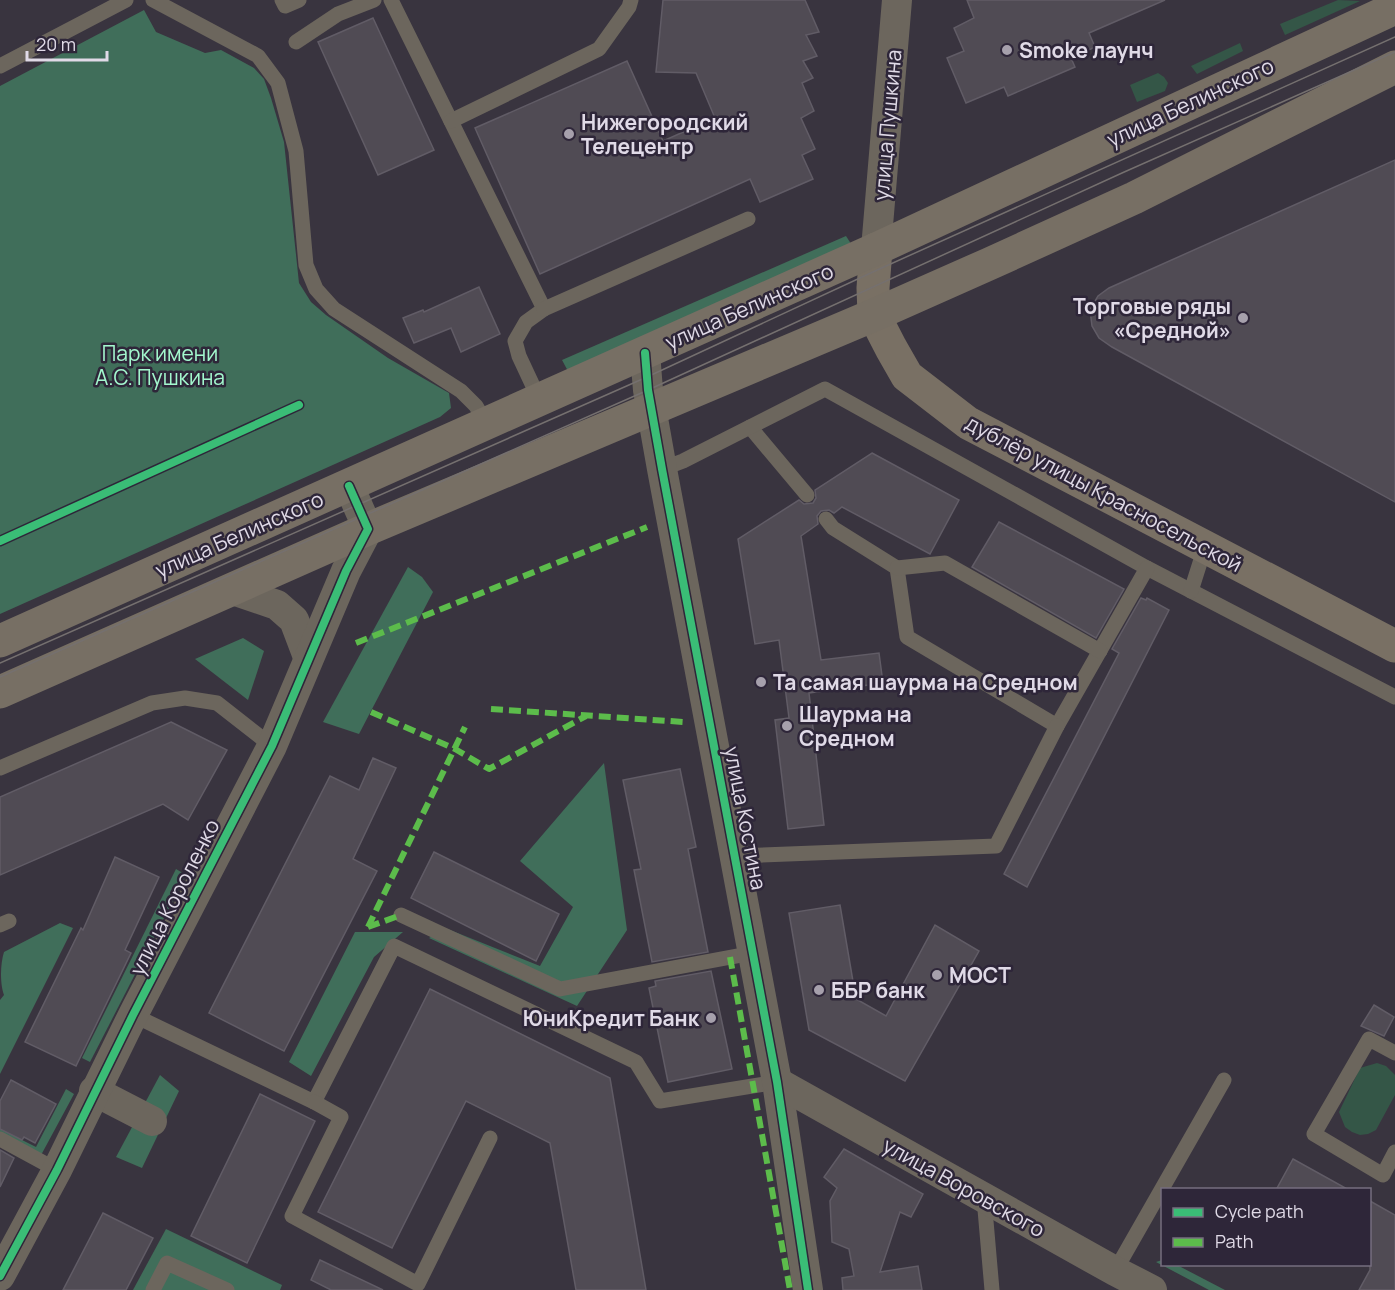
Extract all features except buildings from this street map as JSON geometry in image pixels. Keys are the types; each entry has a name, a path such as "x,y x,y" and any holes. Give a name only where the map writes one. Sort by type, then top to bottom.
{"main road":[{"name":"улица Белинского","path":"0,641 876,249 1382,8"},
{"path":"0,692 368,529 874,315 1134,198 1395,67"},
{"name":"дублёр улицы Красносельской","path":"876,249 873,288 874,315 907,376 968,423 1394,644"}],"street":[{"name":"улица Пушкина","path":"876,249 897,0"},
{"name":"улица Костина","path":"645,353 651,409 777,1082 808,1290"},
{"path":"349,486 368,529"},
{"name":"улица Короленко","path":"0,1276 57,1170 94,1091 272,746 346,571 368,529"},
{"path":"230,589 277,605 294,620 308,657"},
{"name":"улица Воровского","path":"777,1082 1152,1290"},
{"path":"94,1091 152,1121"}],"lane":[{"path":"0,66 126,0"},
{"path":"153,0 258,56 278,83 296,151 306,265 316,289 334,309 461,391 476,406 487,425"},
{"path":"282,0 285,6 300,0"},
{"path":"296,42 338,14 374,0"},
{"path":"391,0 544,309"},
{"path":"451,121 599,49 629,7 631,0"},
{"path":"540,400 519,356 515,341 526,322 544,309 748,219"},
{"path":"662,469 683,461 825,388 1147,568 1395,697"},
{"path":"750,427 807,495"},
{"path":"826,519 833,528 897,568 945,563 1100,651"},
{"path":"1191,591 1205,547"},
{"path":"897,568 907,637 1057,726"},
{"path":"735,856 996,846 1057,726 1147,568"},
{"path":"0,768 152,703 185,698 217,703 272,746"},
{"path":"401,915 560,989 753,953"},
{"path":"314,1102 394,946 636,1062 660,1101 777,1082"},
{"path":"133,1015 341,1117 292,1216 418,1284 490,1138"},
{"path":"1395,1053 1370,1039 1314,1134 1383,1175 1395,1152"},
{"path":"1162,1188 1224,1080"},
{"path":"0,1139 57,1170"},
{"path":"1115,1271 1161,1190"},
{"path":"984,1198 992,1290"},
{"path":"153,1290 167,1263 227,1290"}],"green space":[{"path":"1338,0 1360,1 1285,35 1280,24"},
{"name":"Парк имени А.С. Пушкина","path":"144,10 156,32 205,53 221,50 254,68 264,79 284,142 299,283 311,302 326,315 388,358 449,393 451,408 440,417 0,614 0,86"},
{"path":"1240,43 1243,51 1197,74 1191,66"},
{"path":"1158,73 1168,83 1165,91 1137,102 1130,85"},
{"path":"846,236 855,250 569,373 562,360"},
{"path":"408,567 422,577 433,592 359,734 323,722"},
{"path":"243,638 264,651 248,700 195,659"},
{"path":"604,763 627,930 577,1006 429,938 445,928 540,966 573,907 520,861"},
{"path":"176,869 186,875 90,1062 82,1058"},
{"path":"60,923 73,928 0,1074 0,1000 4,995 1,974 4,952"},
{"path":"355,932 403,932 374,957 311,1076 289,1062"},
{"path":"1377,1063 1386,1066 1395,1075 1395,1095 1376,1130 1360,1135 1345,1127 1339,1112 1360,1068"},
{"path":"160,1075 179,1091 142,1168 116,1157"},
{"path":"66,1089 74,1094 40,1157 0,1136 0,1129 36,1147"},
{"path":"166,1229 282,1285 280,1290 133,1290"},
{"path":"1164,1266 1179,1266 1225,1290 1209,1290"}],"tram line":[{"path":"0,663 647,377 875,271 1395,37"},
{"path":"0,677 648,390 1122,173 1395,52"}],"marked path":[{"path":"356,643 647,527"},
{"path":"491,709 684,722"},
{"path":"371,712 455,749 489,769 586,716"},
{"path":"368,927 465,727"},
{"path":"368,927 401,915"},
{"path":"730,957 790,1290"}],"cycle path":[{"path":"645,353 648,390 662,469 777,1082 808,1290"},
{"path":"0,541 299,405"},
{"path":"0,1276 57,1170 133,1015 272,746 346,571 368,529 349,486"}],"place":[{"name":"Smoke лаунч","path":"1007,50"},
{"name":"Нижегородский Телецентр","path":"569,134"},
{"name":"Торговые ряды «Средной»","path":"1243,318"},
{"name":"Та самая шаурма на Средном","path":"761,682"},
{"name":"Шаурма на Средном","path":"787,726"},
{"name":"МОСТ","path":"937,975"},
{"name":"ББР банк","path":"819,990"},
{"name":"ЮниКредит Банк","path":"711,1018"}]}
